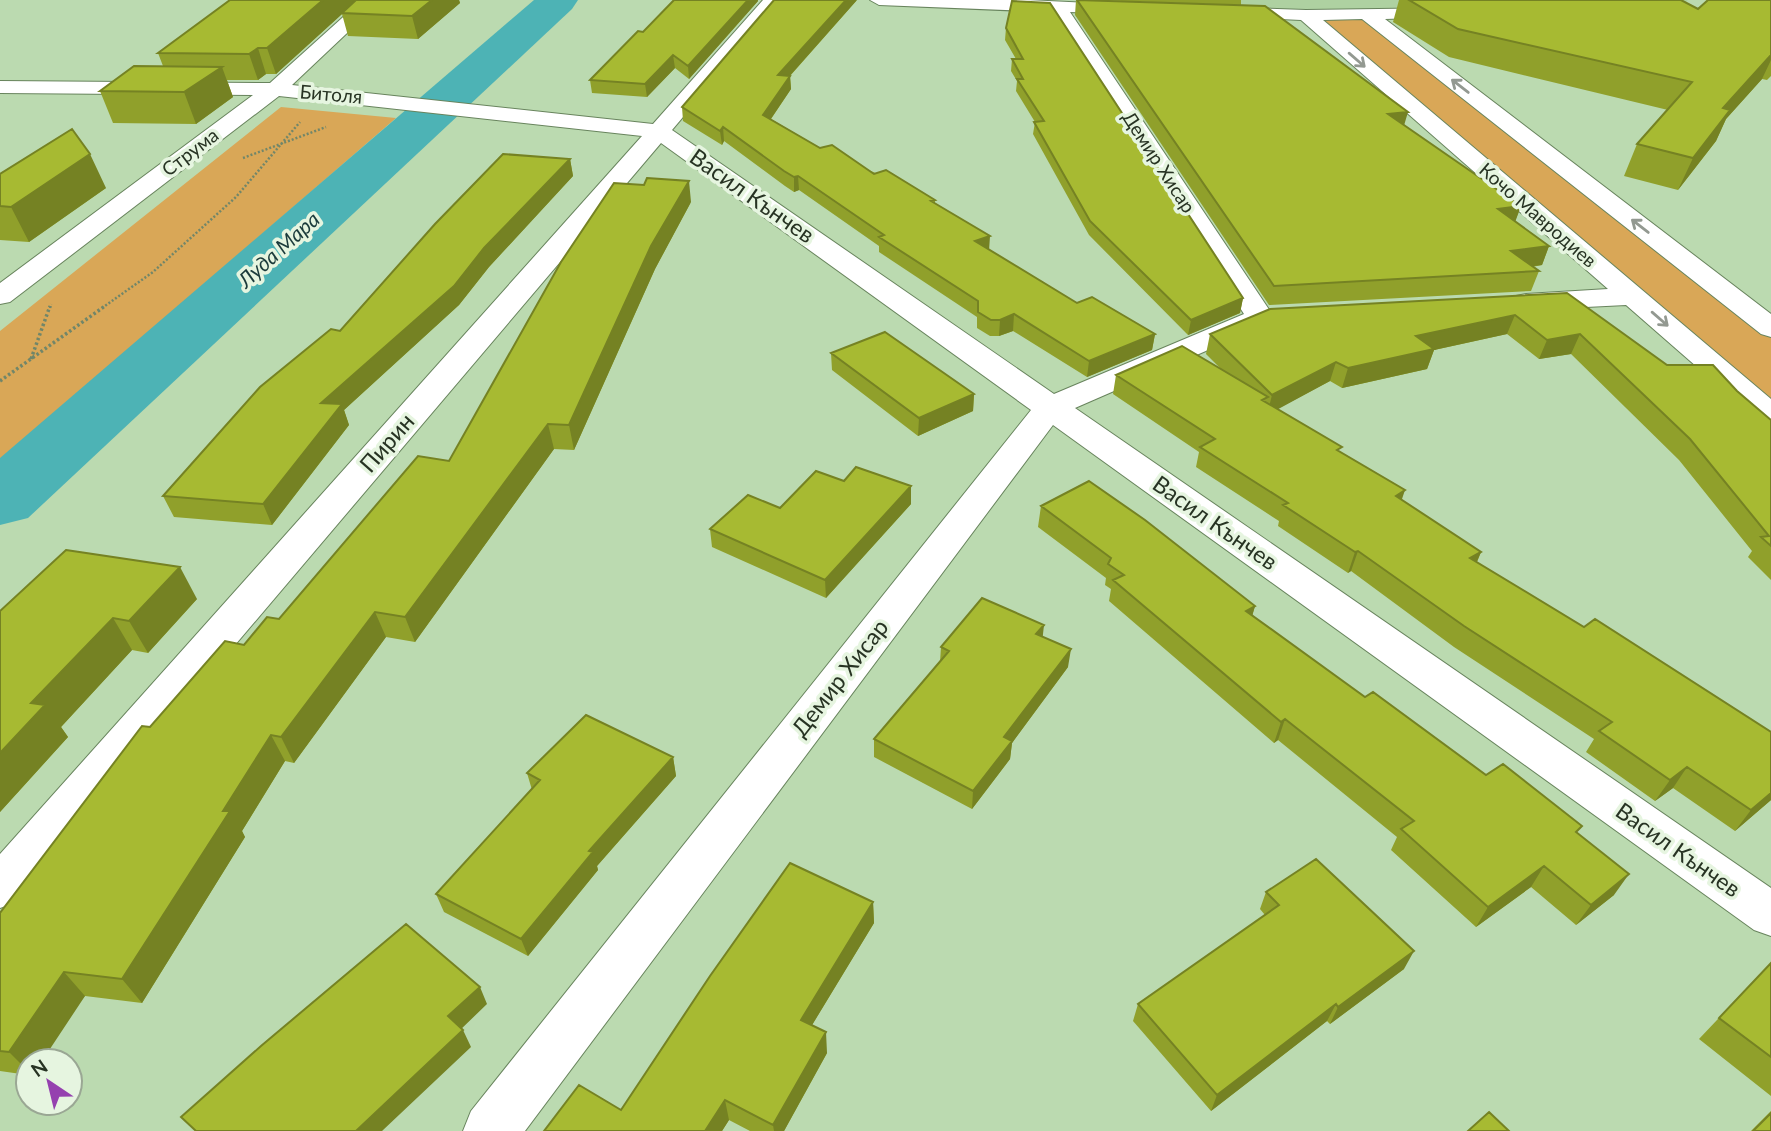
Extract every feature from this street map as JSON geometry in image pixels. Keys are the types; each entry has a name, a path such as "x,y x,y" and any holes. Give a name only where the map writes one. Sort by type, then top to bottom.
{"street":[{"name":"Струма","path":"0,296 41,262 275,89 373,0"},
{"name":"Пирин","path":"0,887 773,0"},
{"path":"879,0 1147,10"},
{"name":"Демир Хисар","path":"491,1131 1050,407 1273,317 1058,6"},
{"path":"1213,12 1306,15 1462,12"},
{"path":"1367,14 1771,328"},
{"name":"Кочо Мавродиев","path":"1306,15 1771,415"},
{"name":"Битоля","path":"0,87 275,89 395,100 659,131"},
{"name":"Васил Кънчев","path":"659,131 1771,915"},
{"path":"0,262 41,262"},
{"path":"1495,304 1633,296"}],"path":[{"path":"0,381 153,272 236,197 325,93"},
{"path":"232,162 334,125"}],"shaded area":[{"path":"1161,0 1688,0 1683,5 1367,14 1160,10"},
{"path":"1367,14 1771,328 1771,415 1306,15"},
{"path":"281,107 396,118 0,461 0,331"}],"building":[{"path":"230,0 323,0 267,48 258,48 249,54 158,53"},
{"path":"356,0 432,0 412,16 342,13"},
{"path":"674,0 748,0 688,66 673,55 645,84 590,80 638,31 643,32"},
{"path":"774,0 846,0 778,75 790,76 763,115 820,148 832,145 874,174 886,170 990,236 975,241 1077,303 1092,297 1155,334 1089,361 1014,314 1000,320 991,320 978,312 978,301 879,237 884,235 798,176 794,177 784,171 723,127 720,131 682,107"},
{"path":"1077,0 1265,6 1408,112 1388,114 1521,206 1498,209 1549,246 1511,251 1539,271 1274,286"},
{"path":"1409,0 1681,0 1698,9 1708,0 1771,0 1771,55 1723,108 1730,110 1693,158 1637,144 1692,82 1458,29"},
{"path":"1012,1 1050,3 1243,298 1191,320 1090,221 1034,122 1044,121 1017,79 1023,79 1012,59 1023,59 1006,28"},
{"path":"134,66 222,67 184,92 100,91"},
{"path":"72,129 90,154 11,207 0,206 0,174"},
{"path":"503,154 570,159 484,248 454,286 321,403 342,404 263,504 163,496 260,387 331,329 340,331 435,224"},
{"path":"647,178 689,181 651,246 569,425 548,424 405,617 375,612 281,737 271,735 223,811 230,811 122,979 64,972 9,1052 0,1051 0,913 142,726 150,727 225,641 244,645 267,617 279,619 418,456 449,461 561,262 614,183 644,185"},
{"path":"1567,293 1667,365 1713,365 1737,391 1771,420 1771,546 1761,537 1769,536 1690,439 1580,334 1547,340 1515,315 1416,336 1434,349 1348,368 1336,362 1272,395 1210,334 1270,309"},
{"path":"885,332 974,394 919,418 831,353"},
{"path":"1182,346 1268,397 1262,400 1342,447 1337,450 1405,490 1396,496 1481,552 1470,558 1584,627 1595,619 1771,732 1771,793 1751,810 1687,767 1670,780 1599,731 1612,722 1464,626 1358,551 1355,552 1283,505 1288,503 1200,447 1215,439 1116,375"},
{"path":"856,467 911,486 825,580 710,529 748,495 780,508 816,471 844,481"},
{"path":"1089,481 1145,520 1255,606 1246,611 1365,697 1373,692 1486,775 1503,764 1582,826 1576,832 1629,874 1591,905 1544,866 1488,907 1401,829 1414,821 1285,719 1281,722 1113,580 1124,575 1108,564 1111,558 1041,506"},
{"path":"66,550 180,567 129,621 113,618 31,703 45,705 0,753 0,611"},
{"path":"982,598 1044,625 1036,634 1071,649 1004,737 1012,741 973,791 874,739 949,651 941,647"},
{"path":"586,715 673,757 589,851 593,852 521,939 436,894 540,780 527,773"},
{"path":"1316,859 1414,951 1338,1007 1336,1004 1217,1095 1138,1004 1279,905 1266,892"},
{"path":"790,863 873,902 801,1020 826,1032 773,1125 725,1100 705,1131 544,1131 579,1085 621,1110 710,976"},
{"path":"406,924 480,987 448,1016 463,1030 356,1131 196,1131 181,1117 261,1046"},
{"path":"1771,963 1771,1057 1719,1018"},
{"path":"1489,1112 1509,1131 1468,1131"},
{"path":"1771,1113 1771,1131 1753,1131"}],"waterway":[{"name":"Луда Мара","path":"0,500 558,0"}]}
